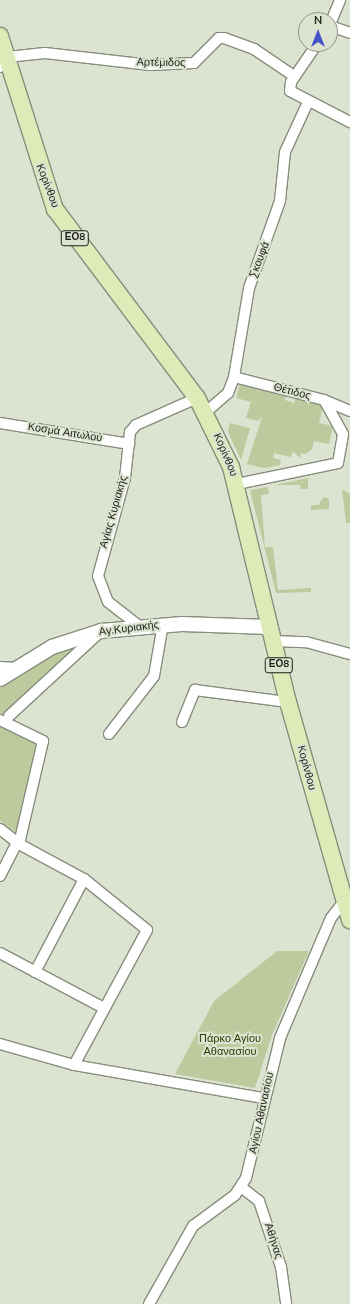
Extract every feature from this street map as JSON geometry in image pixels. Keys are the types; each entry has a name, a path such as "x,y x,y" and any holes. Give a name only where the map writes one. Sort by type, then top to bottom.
{"main road":[{"name":"Κορίνθου","path":"0,36 4,62 55,209 206,412 237,484 288,702 350,920"},
{"name":"Αγ.Κυριακής","path":"0,679 52,647 101,631 163,624 271,634"}],"street":[{"path":"335,12 340,0"},
{"path":"338,28 350,33"},
{"name":"Αρτέμιδος","path":"4,62 45,53 150,65 194,63 219,38 224,38 254,49 294,76"},
{"path":"311,52 294,76 290,91 308,102 350,122"},
{"name":"Σκουφά","path":"206,412 228,393 234,377 250,284 280,201 285,152 308,102"},
{"name":"Θέτιδος","path":"234,377 324,400 350,411"},
{"name":"Αγίας Κυριακής","path":"139,626 108,602 98,576 126,478 129,444 136,425 196,398"},
{"path":"237,484 338,463 343,434 324,400"},
{"name":"Κοσμά Αιτωλού","path":"0,423 129,444"},
{"path":"109,734 154,676 163,624"},
{"path":"0,876 18,843 43,741 5,718 101,631"},
{"path":"271,634 350,654"},
{"path":"0,667 17,668"},
{"path":"182,722 195,690 288,702"},
{"path":"0,829 18,843 84,880 147,930 74,1065"},
{"path":"35,972 84,880"},
{"name":"Αγίου Αθανασίου","path":"149,1304 193,1226 226,1203 241,1187 250,1168 263,1098 280,1038 331,918 345,900"},
{"path":"0,953 104,1008"},
{"path":"0,1044 74,1065 263,1098"},
{"name":"Αθήνας","path":"241,1187 259,1201 281,1267 286,1304"}],"green space":[{"path":"240,384 286,395 285,400 294,403 296,398 323,405 319,423 333,426 329,444 314,441 312,449 306,454 301,453 300,458 293,451 291,457 274,453 273,458 281,460 280,465 264,468 247,464 262,417 258,421 246,418 251,402 236,398"},
{"path":"230,423 250,428 241,460 228,432"},
{"path":"308,478 308,489 301,489 300,485 275,485"},
{"path":"268,487 269,494 261,495 265,547 273,547 278,590 311,588 311,592 276,593 250,490"},
{"path":"342,489 350,494 350,523 346,523"},
{"path":"324,497 329,499 329,509 311,510 311,505 318,505"},
{"path":"86,642 6,716 0,714 0,686 48,656"},
{"path":"0,725 39,743 17,833 0,821"},
{"name":"Πάρκο Αγίου Αθανασίου","path":"277,951 309,951 272,1035 255,1088 175,1074 214,1001"}]}
